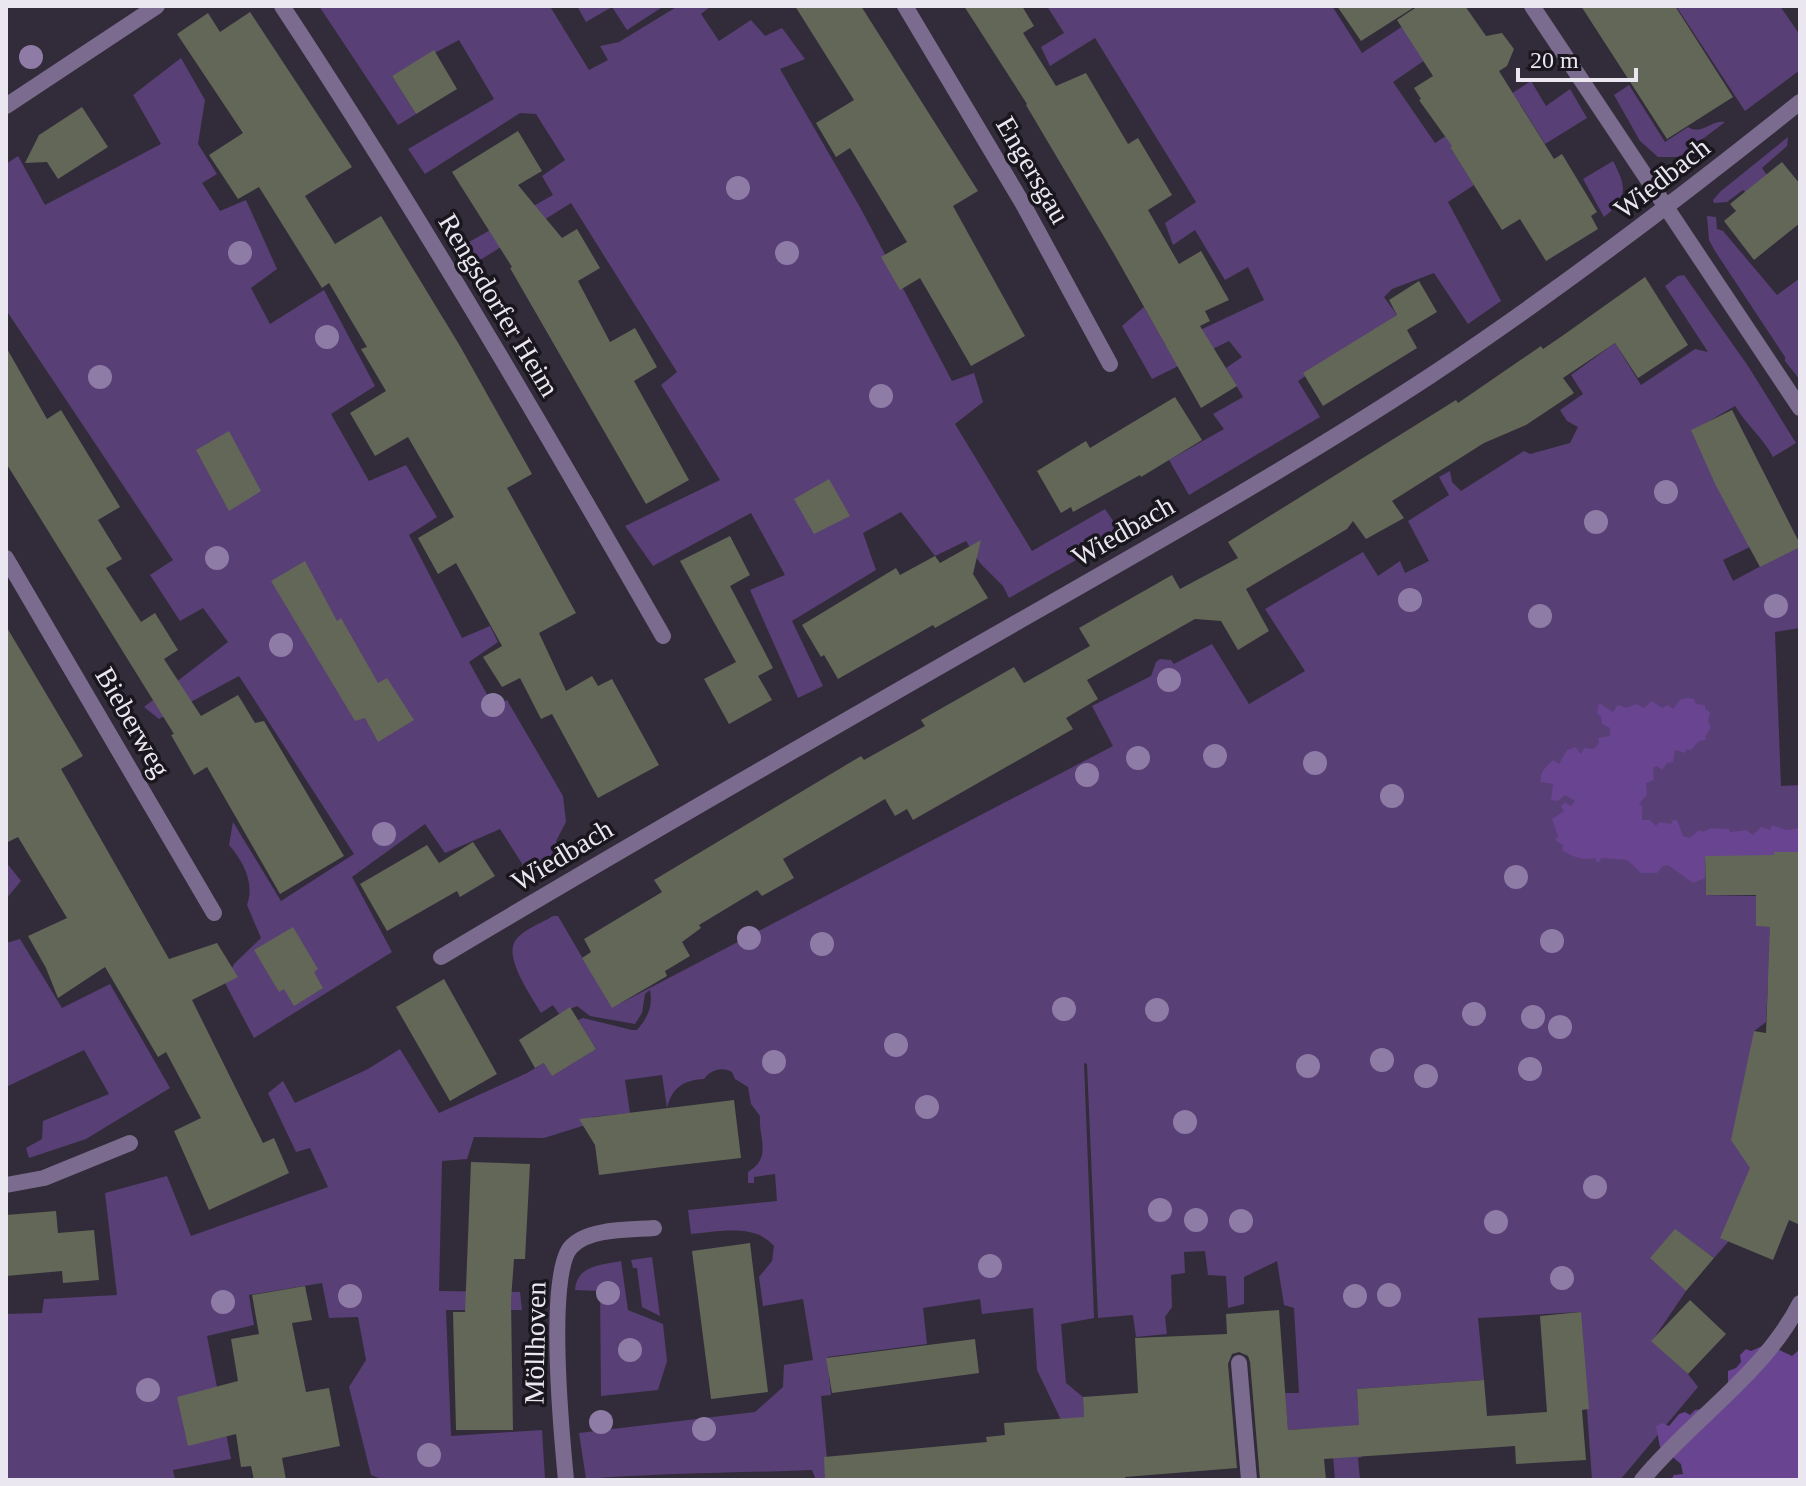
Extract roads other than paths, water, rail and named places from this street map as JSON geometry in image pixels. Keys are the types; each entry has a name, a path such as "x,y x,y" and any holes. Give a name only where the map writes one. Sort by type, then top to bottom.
{"street":[{"path":"6,106 157,6"},
{"name":"Rengsdorfer Heim","path":"282,6 485,331 663,636"},
{"name":"Engersgau","path":"905,6 1023,204 1110,364"},
{"path":"1532,6 1800,408"},
{"name":"Wiedbach","path":"441,957 1349,428 1538,302 1667,209 1800,102"},
{"name":"Bieberweg","path":"6,558 214,913"},
{"path":"6,1185 44,1178 130,1143"},
{"name":"Möllhoven","path":"566,1480 558,1357 560,1277 565,1256 570,1247 588,1236 654,1228"},
{"path":"1642,1480 1746,1374 1800,1303"},
{"path":"1239,1363 1249,1480"}]}
